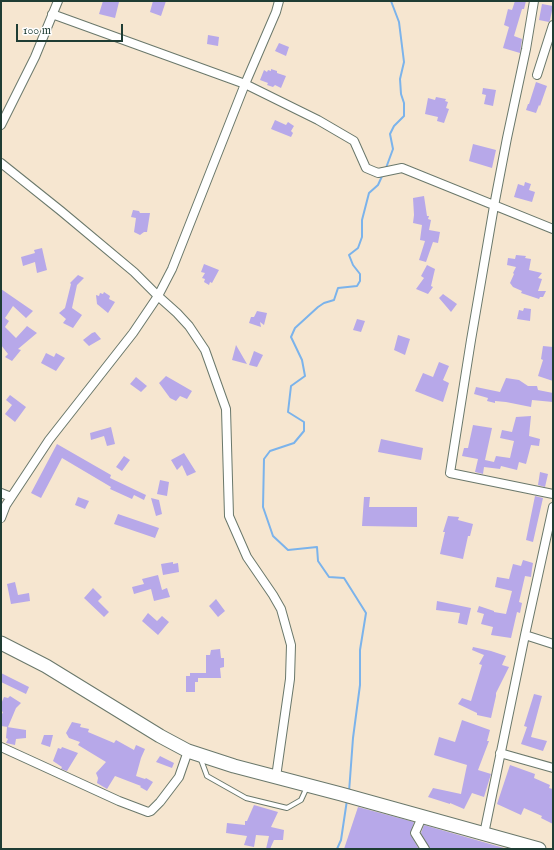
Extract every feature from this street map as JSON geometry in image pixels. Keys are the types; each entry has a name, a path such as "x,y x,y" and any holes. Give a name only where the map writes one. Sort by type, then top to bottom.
{"highway":[{"path":"1,643 46,666 160,736 194,753 234,766 539,849"}],"street":[{"path":"1,123 34,57 58,1"},
{"path":"1,518 6,505 49,440 133,333 158,296 172,269 245,84 276,12 279,1"},
{"path":"534,1 526,49 494,206 450,473 553,494"},
{"path":"52,14 245,84 318,120 354,140 366,168 378,174 402,168 553,229"},
{"path":"537,75 553,26"},
{"path":"1,163 134,272 189,326 204,350 226,409 229,516 247,557 281,609 291,645 290,679 276,777"},
{"path":"1,493 11,497"},
{"path":"484,834 500,752 553,507"},
{"path":"525,635 553,644"},
{"path":"1,747 119,801 148,812 152,811 160,802 179,777 194,753"},
{"path":"500,752 553,768"},
{"path":"422,817 415,833 425,849"}],"lane":[{"path":"194,753 207,776 246,798 287,808 301,800 308,785"}],"building":[{"path":"103,1 119,2 115,18 99,14"},
{"path":"153,1 166,1 161,16 150,12"},
{"path":"515,1 526,1 514,36 522,39 520,53 503,48 509,27 504,25 508,9 512,10"},
{"path":"542,4 553,6 549,22 539,20"},
{"path":"208,35 219,37 218,46 207,44"},
{"path":"279,43 289,47 286,56 275,51"},
{"path":"271,69 286,76 281,88 275,85 273,87 267,85 268,83 260,80 264,70 267,72 268,70 271,71"},
{"path":"536,82 547,86 536,113 526,110"},
{"path":"483,88 496,90 493,106 484,104 486,95 482,94"},
{"path":"436,97 446,99 445,101 448,102 446,108 449,109 444,123 437,121 438,117 425,114 428,98 435,100"},
{"path":"275,120 286,125 288,122 294,126 291,131 293,133 291,137 271,129"},
{"path":"473,144 496,150 492,168 469,161"},
{"path":"525,182 531,184 529,190 535,192 532,202 514,197 518,184 524,186"},
{"path":"424,196 427,216 429,216 428,219 431,220 429,230 440,232 438,243 433,242 426,262 419,260 425,241 420,240 422,225 413,223 413,198"},
{"path":"133,210 139,211 140,213 150,213 147,232 140,235 134,232 136,218 131,217"},
{"path":"42,248 47,270 37,273 35,262 23,266 21,257 35,253 34,250"},
{"path":"516,255 526,256 525,258 531,259 529,270 542,273 538,278 542,279 538,291 546,291 543,297 540,297 539,299 521,293 522,291 513,287 510,283 516,267 507,265 508,258 515,259"},
{"path":"204,264 219,270 212,283 210,282 209,285 204,282 205,279 202,278 205,273 201,272"},
{"path":"427,265 435,269 431,286 433,287 428,294 416,289 424,278 421,276"},
{"path":"78,275 84,278 77,285 72,308 82,315 73,328 63,323 66,319 59,313 65,308 70,283"},
{"path":"1,289 33,311 26,318 13,306 5,318 9,321 5,327 16,338 27,326 37,333 18,349 21,350 12,361 5,357 8,354 1,345"},
{"path":"104,292 110,296 109,299 115,302 108,313 97,304 96,295 99,296 100,293 103,294"},
{"path":"443,294 457,304 451,312 439,298"},
{"path":"524,308 531,309 530,321 517,319 519,310 523,311"},
{"path":"257,311 267,313 264,325 260,322 261,327 249,323 251,317 254,317"},
{"path":"357,319 365,321 361,332 353,330"},
{"path":"95,332 101,339 89,346 83,340"},
{"path":"398,335 410,339 405,355 394,350"},
{"path":"236,345 247,364 232,360"},
{"path":"543,346 553,347 553,381 538,376 543,360 541,359"},
{"path":"254,351 263,355 257,367 249,365"},
{"path":"46,353 54,357 56,353 65,358 56,371 41,363"},
{"path":"439,362 449,366 443,380 449,383 443,402 415,391 423,373 433,377"},
{"path":"166,376 192,391 187,399 180,396 176,401 170,398 159,383"},
{"path":"136,377 147,386 141,392 130,384"},
{"path":"506,378 519,380 528,386 537,386 538,390 553,393 553,402 532,400 531,407 506,402 495,401 495,403 487,401 488,398 474,394 476,387 500,392"},
{"path":"10,395 26,407 15,422 5,414 12,405 6,400"},
{"path":"531,416 529,436 540,439 539,446 531,445 526,464 519,462 517,470 501,466 500,469 484,467 483,474 475,472 478,459 462,456 464,448 468,448 473,425 492,428 485,460 494,462 496,456 510,458 514,441 500,438 502,430 512,432 516,417"},
{"path":"111,427 115,444 107,446 104,436 91,440 90,433"},
{"path":"381,439 423,448 421,460 378,452"},
{"path":"57,444 111,475 110,478 146,495 144,500 134,495 132,499 110,489 111,487 62,458 41,498 31,493"},
{"path":"184,453 196,472 187,476 182,465 177,470 171,460"},
{"path":"124,456 130,460 122,471 116,467"},
{"path":"540,472 548,474 545,487 538,485"},
{"path":"160,480 169,482 167,496 157,494"},
{"path":"535,496 543,498 533,542 526,540"},
{"path":"78,497 89,501 85,509 75,505"},
{"path":"364,497 370,497 369,507 417,507 417,527 362,526"},
{"path":"151,498 159,500 162,514 156,516"},
{"path":"118,514 159,528 155,538 114,524"},
{"path":"448,516 459,517 458,520 473,524 470,536 468,536 463,559 440,554 445,532 443,532"},
{"path":"523,560 533,563 531,577 525,576 519,602 522,603 520,613 517,612 511,638 491,635 493,627 481,624 484,614 477,612 479,606 494,612 506,614 512,591 495,587 497,577 509,579 513,564 521,566"},
{"path":"173,562 173,564 178,563 179,572 163,575 161,564"},
{"path":"158,575 162,590 167,588 170,597 154,601 151,589 134,594 132,587 144,584 142,579"},
{"path":"15,582 18,595 29,593 30,601 11,604 7,584"},
{"path":"93,588 102,597 98,601 109,612 104,617 84,598"},
{"path":"216,599 225,611 218,617 209,606"},
{"path":"437,601 471,608 467,625 458,623 460,613 436,610"},
{"path":"148,613 157,621 162,616 169,622 158,635 142,621"},
{"path":"473,647 506,656 502,665 509,667 496,693 491,718 477,715 477,713 458,704 462,698 471,701 482,665 479,664 484,655 472,650"},
{"path":"220,649 221,658 224,658 224,667 220,668 221,678 198,678 198,682 195,682 195,692 186,692 186,676 190,676 190,673 206,673 206,655 210,655 211,650"},
{"path":"1,673 29,687 26,694 1,682"},
{"path":"534,694 542,696 531,737 547,741 543,751 521,744 527,727 524,726"},
{"path":"10,696 21,703 16,708 8,727 1,726 1,716 3,712 1,711 1,704 4,697 8,698"},
{"path":"462,720 490,730 487,741 489,741 478,770 491,774 484,797 472,793 464,809 450,803 428,797 433,788 461,794 467,765 434,755 439,737 455,742"},
{"path":"72,722 81,724 80,727 89,729 88,732 114,743 116,740 134,750 136,745 145,749 136,776 146,778 153,782 147,791 140,787 141,786 115,776 107,789 97,783 98,778 96,773 106,762 78,745 80,742 69,738 66,733"},
{"path":"7,727 26,730 26,738 16,739 15,745 6,743 8,739 6,738"},
{"path":"44,735 53,735 50,747 41,744"},
{"path":"62,747 78,753 67,771 61,769 62,767 53,761 58,748 61,749"},
{"path":"160,756 174,763 172,768 156,762"},
{"path":"510,765 535,774 534,778 550,785 549,788 553,789 553,824 541,818 542,816 524,808 521,815 497,804"},
{"path":"254,805 278,812 271,827 284,830 283,840 274,840 270,849 266,849 269,836 256,835 254,847 244,845 247,836 226,833 227,823 245,825 245,821 247,821"},
{"path":"358,807 414,822 410,834 419,849 344,849"},
{"path":"424,825 504,849 430,849 421,833"}],"waterway":[{"path":"386,168 393,149 390,134 394,126 404,116 404,103 401,94 400,79 404,62 399,22 391,1"},
{"path":"349,792 353,738 360,685 360,650 366,613 344,578 329,577 318,561 317,547 288,550 273,536 263,507 264,459 270,451 294,443 304,431 304,422 288,412 291,386 305,376 302,360 291,337 295,328 318,307 324,303 334,300 338,288 357,286 360,281 360,274 353,265 349,255 358,248 362,237 362,220 369,193 378,185 383,174"},
{"path":"337,849 341,840 347,800"}]}
